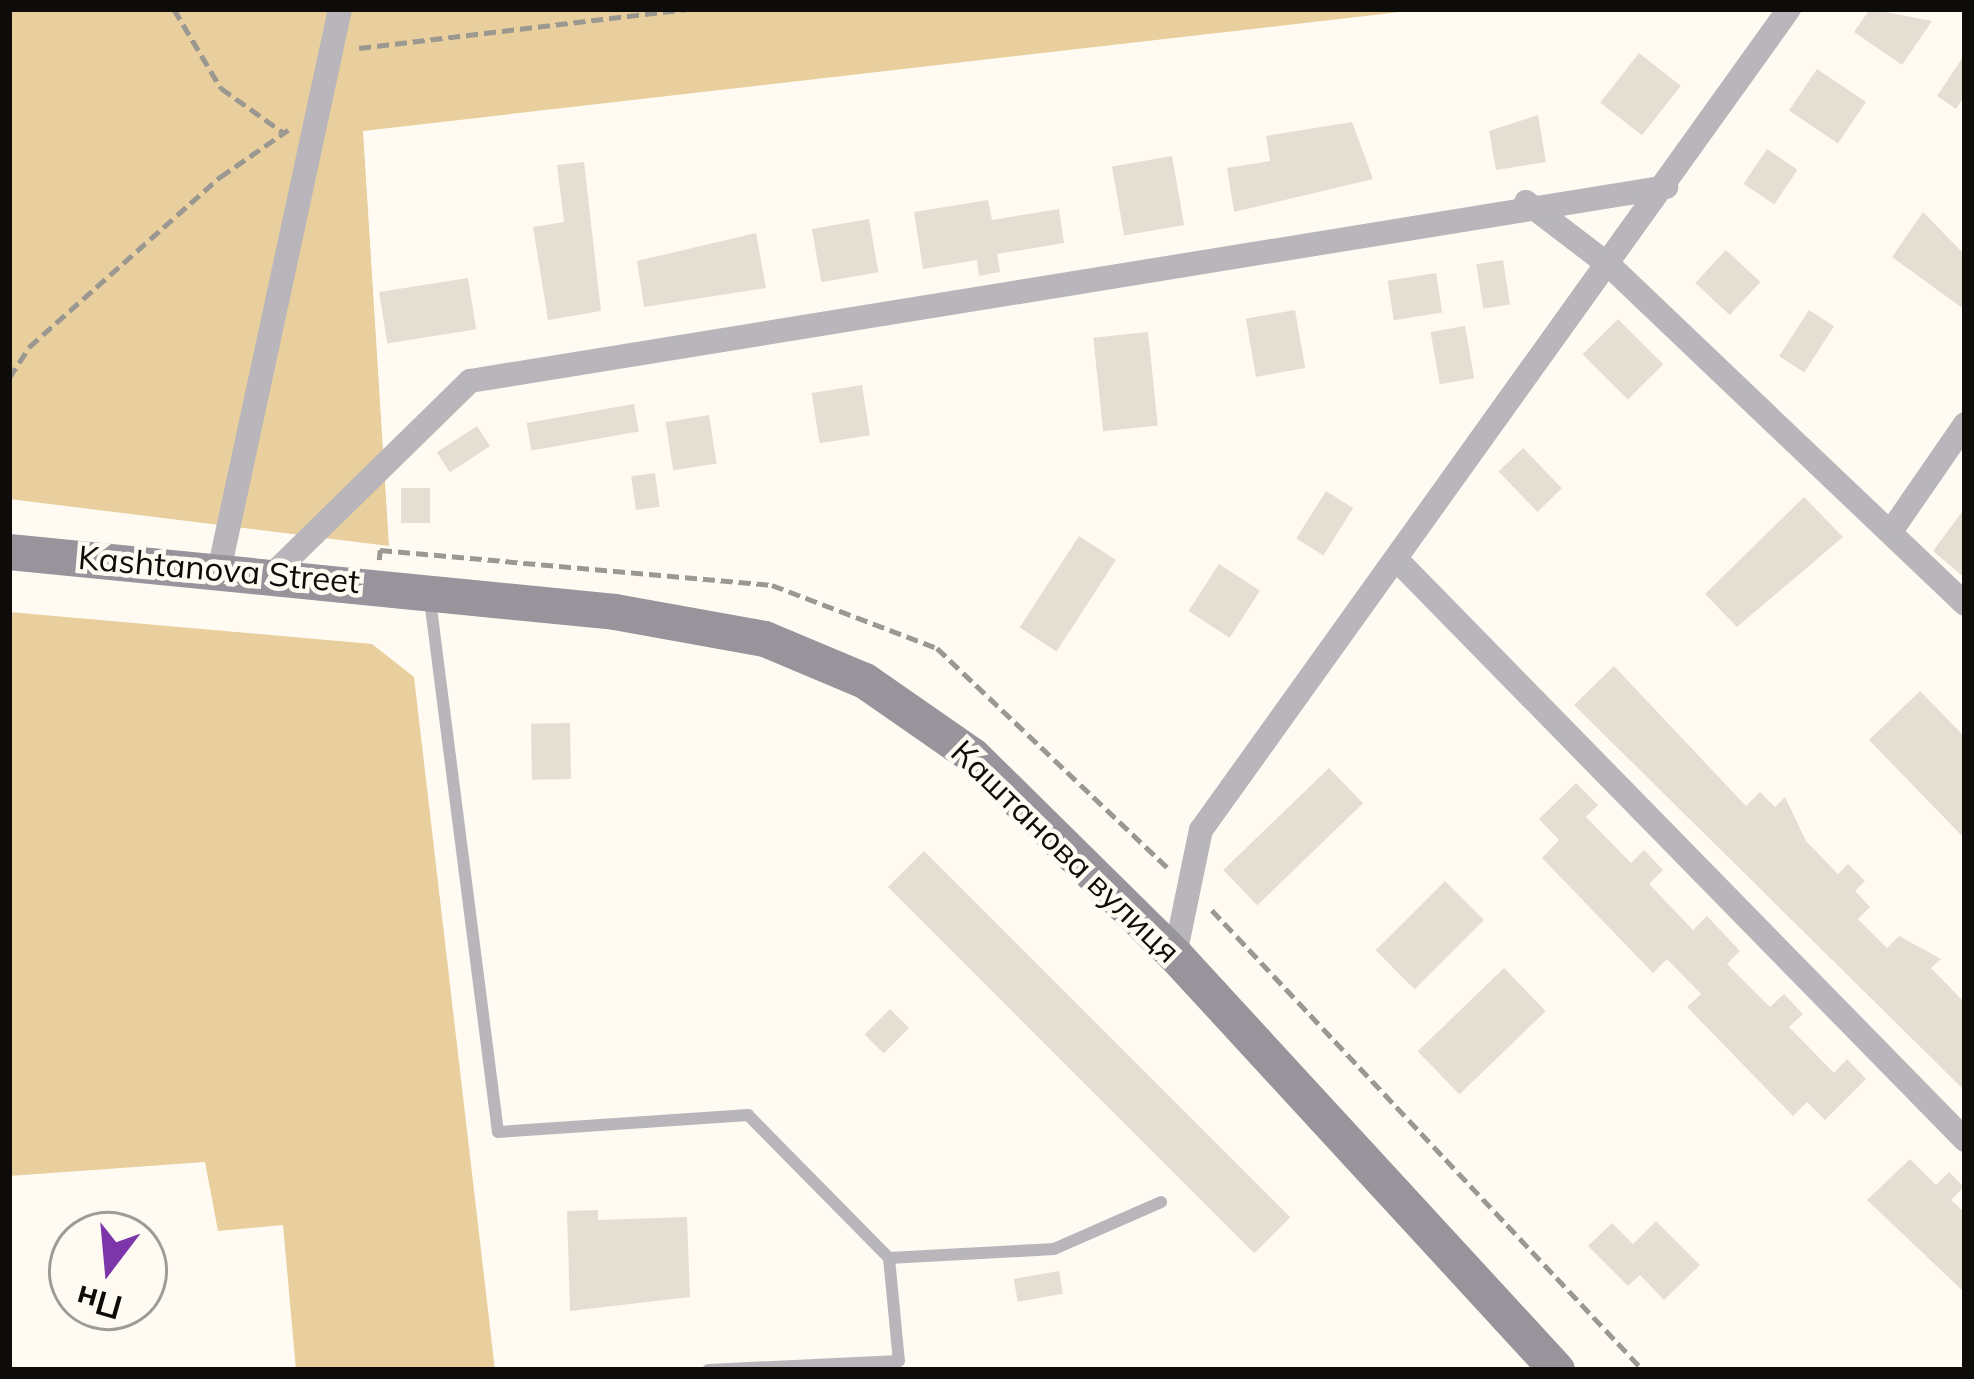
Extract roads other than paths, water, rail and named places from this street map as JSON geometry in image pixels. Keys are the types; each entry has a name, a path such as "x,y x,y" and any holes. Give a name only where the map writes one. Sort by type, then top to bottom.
{"main road":[{"name":"Kashtanova Street","path":"9,552 220,566 428,587"},
{"name":"Каштанова вулиця","path":"428,587 802,650 973,756 1175,955 1557,1370"}],"street":[{"path":"220,566 335,50 340,9"},
{"path":"1175,955 1201,830 1610,266 1789,9"},
{"path":"275,571 470,381 1526,202 1666,187"},
{"path":"1526,202 1610,266 1894,527 1965,604"},
{"path":"1894,527 1965,424"},
{"path":"1396,560 1965,1140"}],"lane":[{"path":"428,587 498,1132 748,1114 889,1258 899,1361 708,1370"},
{"path":"889,1258 1054,1249 1161,1202"}]}
